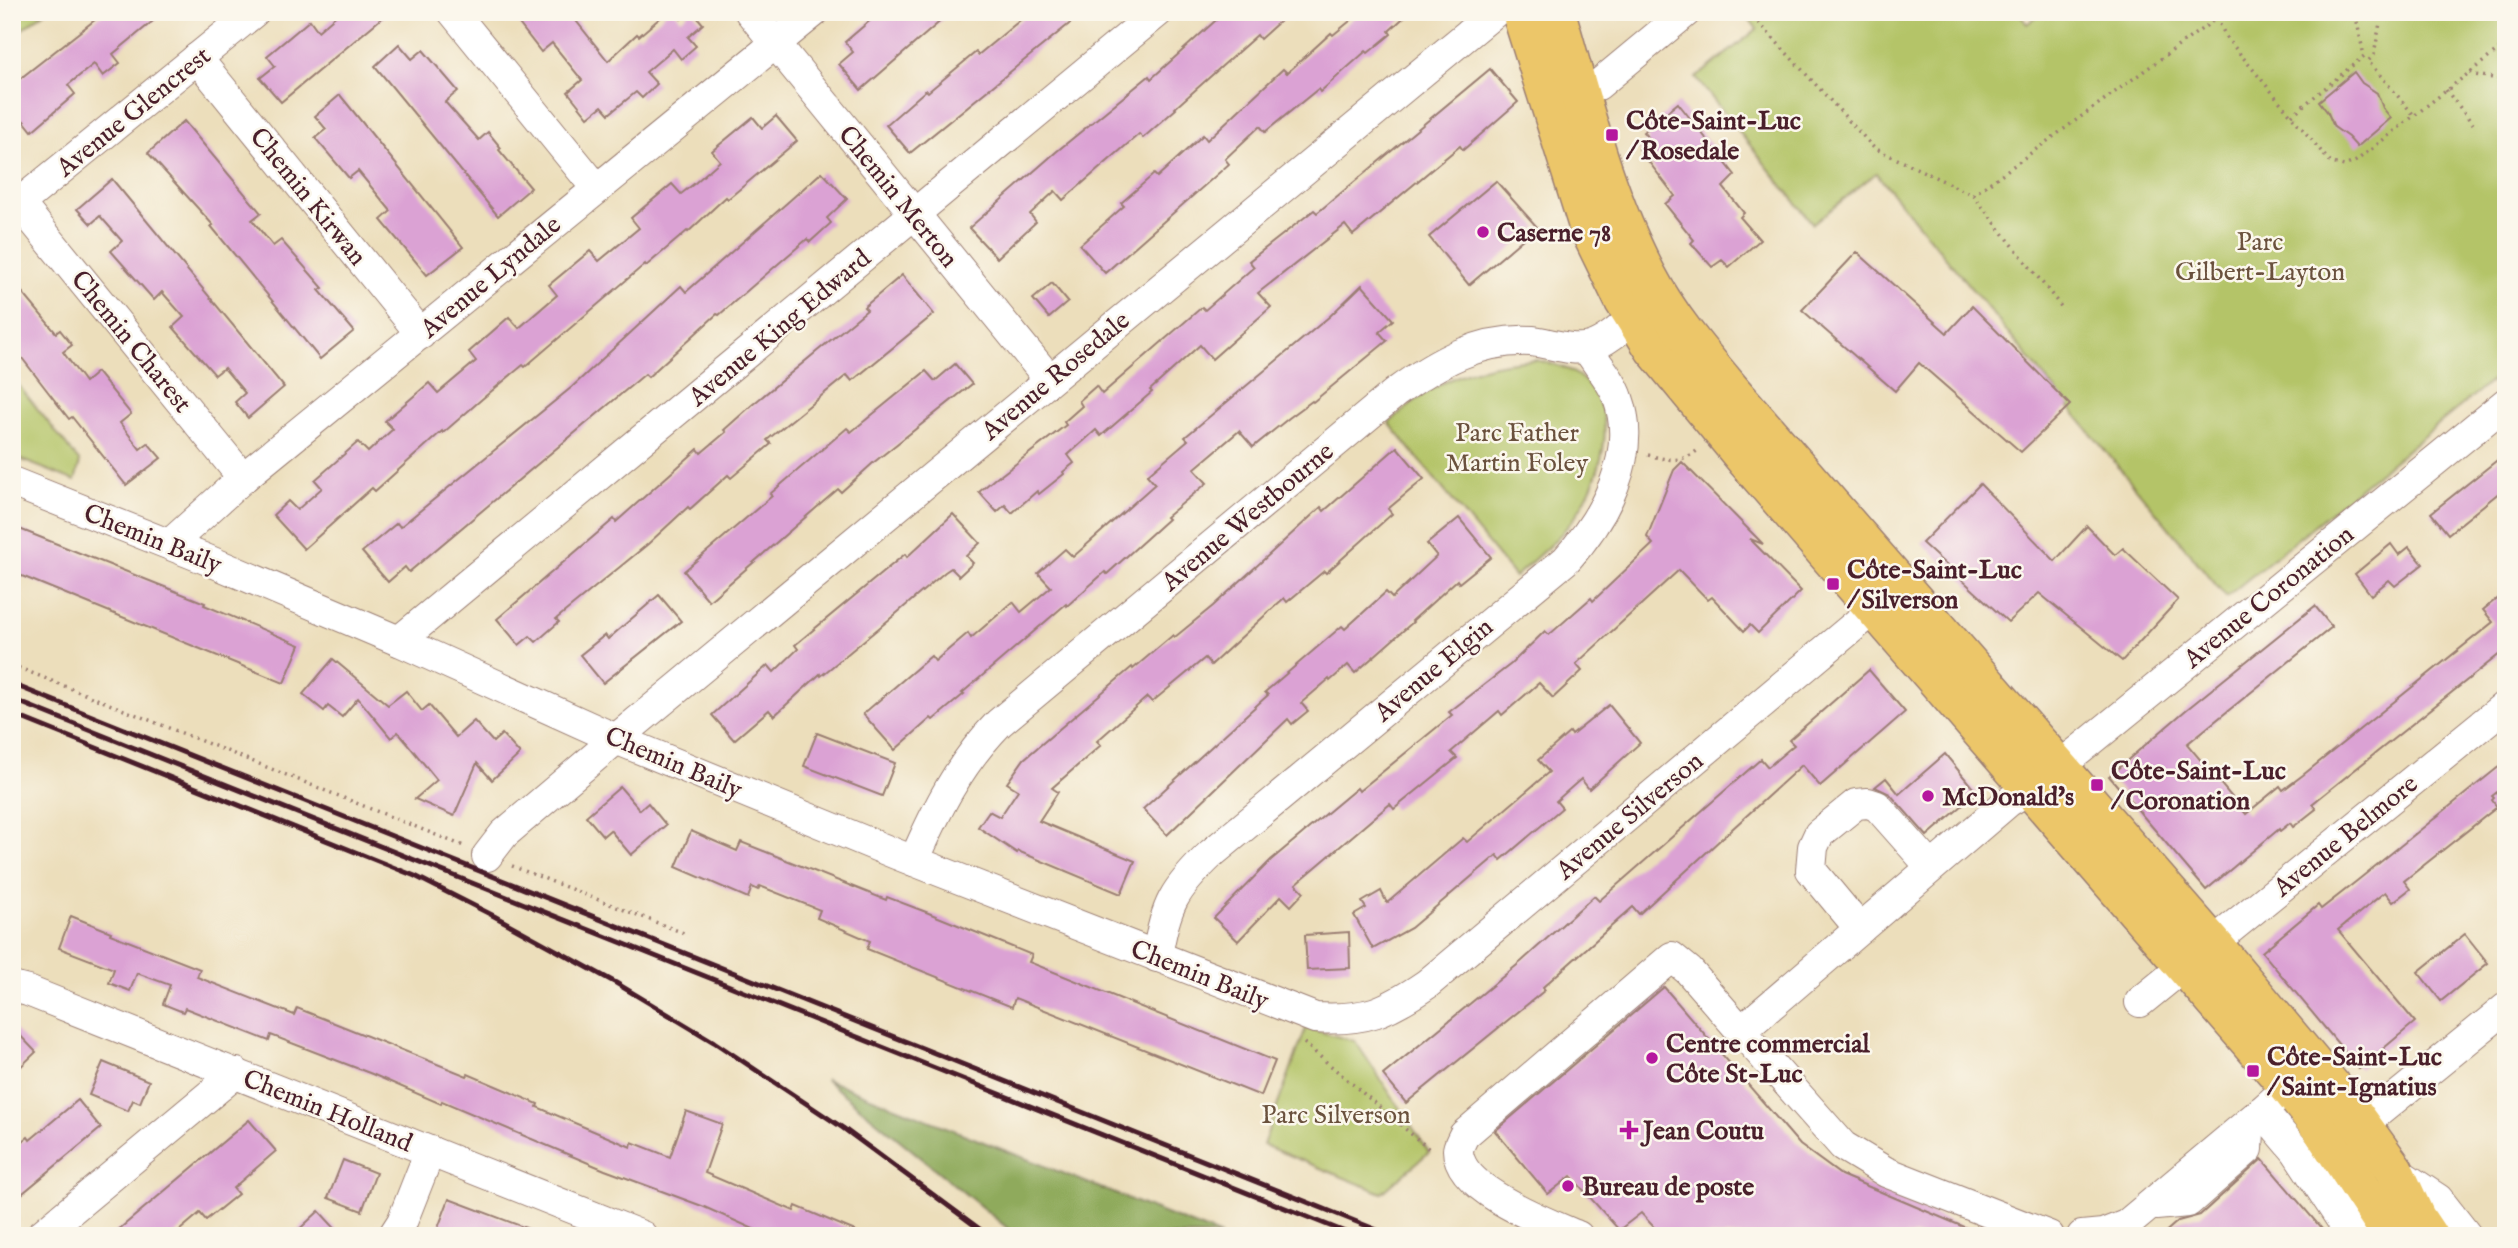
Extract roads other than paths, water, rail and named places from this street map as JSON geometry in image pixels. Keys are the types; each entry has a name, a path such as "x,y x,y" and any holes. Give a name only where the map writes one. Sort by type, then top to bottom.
{"main road":[{"path":"1521,12 1565,99"},
{"path":"1556,12 1565,99 1589,229 1609,273 1646,306 1673,374 1888,597 2198,954 2278,1096 2348,1136 2394,1170 2428,1236"},
{"path":"2348,1136 2392,1236"}],"street":[{"name":"Avenue Glencrest","path":"16,206 254,12"},
{"path":"453,12 597,188"},
{"name":"Chemin Merton","path":"750,12 1049,379"},
{"name":"Avenue Lyndale","path":"170,544 243,478 814,12"},
{"name":"Avenue King Edward","path":"399,641 1158,12"},
{"name":"Avenue Rosedale","path":"487,856 504,834 616,739 1495,12"},
{"path":"1565,99 1609,76 1686,12"},
{"name":"Chemin Kirwan","path":"197,58 421,334"},
{"name":"Chemin Charest","path":"16,206 243,478"},
{"path":"1587,348 1598,343 1646,306"},
{"name":"Avenue Westbourne","path":"914,861 953,780 982,740 999,723 1395,393 1429,368 1480,346 1525,341 1587,348"},
{"name":"Avenue Elgin","path":"1157,957 1162,925 1170,902 1187,876 1566,560 1584,539 1600,516 1617,474 1624,436 1617,395 1587,348"},
{"name":"Avenue Coronation","path":"1741,1031 2008,802 2044,777 2506,403"},
{"name":"Chemin Baily","path":"12,482 170,544 399,641 616,739 914,861 1315,1018 1344,1020"},
{"name":"Avenue Silverson","path":"1344,1020 1373,1014 1399,1003 1427,984 1888,597"},
{"name":"Avenue Belmore","path":"2140,1002 2506,705"},
{"path":"1860,929 1811,870 1813,847 1819,834 1856,804 1868,803 1877,806 1931,867"},
{"path":"1578,1236 1524,1211 1475,1182 1463,1167 1458,1150 1464,1135 1672,957 1689,971 1843,1146 1896,1176 2049,1236"},
{"name":"Chemin Holland","path":"12,987 236,1073 642,1236"},
{"path":"2348,1136 2506,1008"},
{"path":"40,1236 236,1073"},
{"path":"2082,1236 2103,1234 2126,1225 2278,1096 2296,1151 2353,1236"},
{"path":"393,1236 430,1151"},
{"path":"2394,1170 2438,1199 2467,1236"}],"railway":[{"path":"12,684 1392,1236"},
{"path":"12,699 1355,1236"},
{"path":"12,714 415,876 494,916 616,983 714,1042 843,1128 989,1236"}],"place":[{"name":"Côte-Saint-Luc / Rosedale","path":"1612,135"},
{"name":"Caserne 78","path":"1483,232"},
{"name":"Côte-Saint-Luc / Silverson","path":"1833,584"},
{"name":"Côte-Saint-Luc / Coronation","path":"2097,785"},
{"name":"McDonald's","path":"1928,796"},
{"name":"Centre commercial Côte St-Luc","path":"1652,1058"},
{"name":"Côte-Saint-Luc / Saint-Ignatius","path":"2253,1071"},
{"name":"Jean Coutu","path":"1629,1130"},
{"name":"Bureau de poste","path":"1568,1186"}],"park label":[{"name":"Parc Gilbert-Layton","path":"2260,256"},
{"name":"Parc Father Martin Foley","path":"1517,447"},
{"name":"Parc Silverson","path":"1336,1114"}]}
